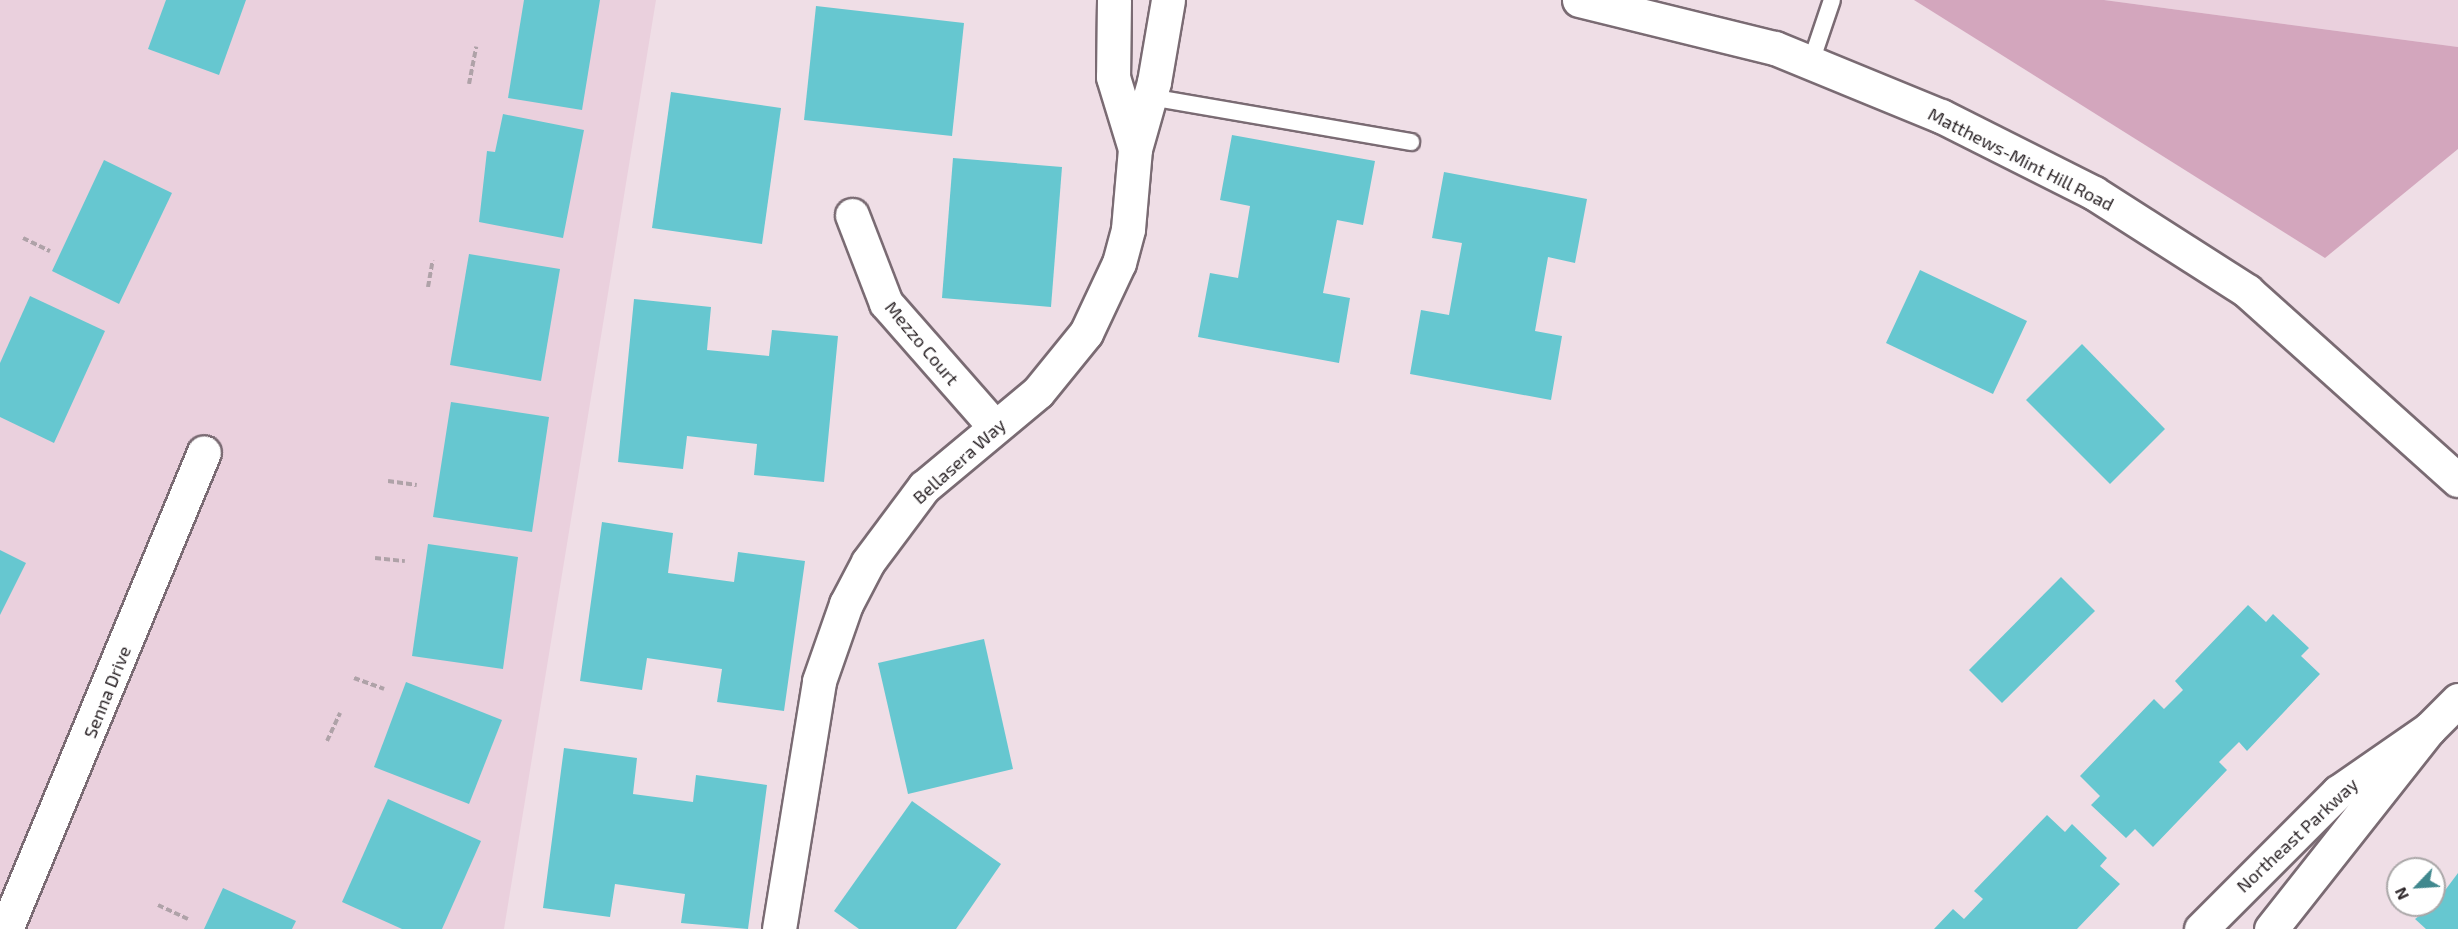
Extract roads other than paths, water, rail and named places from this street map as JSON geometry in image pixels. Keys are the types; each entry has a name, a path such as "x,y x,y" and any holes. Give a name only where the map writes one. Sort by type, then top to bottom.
{"street":[{"name":"Bellasera Way","path":"1114,0 1113,76 1135,149"},
{"name":"Bellasera Way","path":"779,929 819,681 846,604 899,517 924,487 1062,366 1105,297 1128,229 1135,149 1150,97 1168,0"},
{"name":"Matthews-Mint Hill Road","path":"1579,0 1693,25 1811,62 1941,116 2094,193 2238,285 2458,480"},
{"name":"Mezzo Court","path":"852,215 886,303 995,427"},
{"name":"Senna Drive","path":"6,929 204,452"},
{"name":"Northeast Parkway","path":"2271,929 2429,729 2458,700"},
{"name":"Northeast Parkway","path":"2202,929 2338,792 2429,729"}],"lane":[{"path":"1811,62 1832,0"},
{"path":"1150,97 1411,142"}]}
